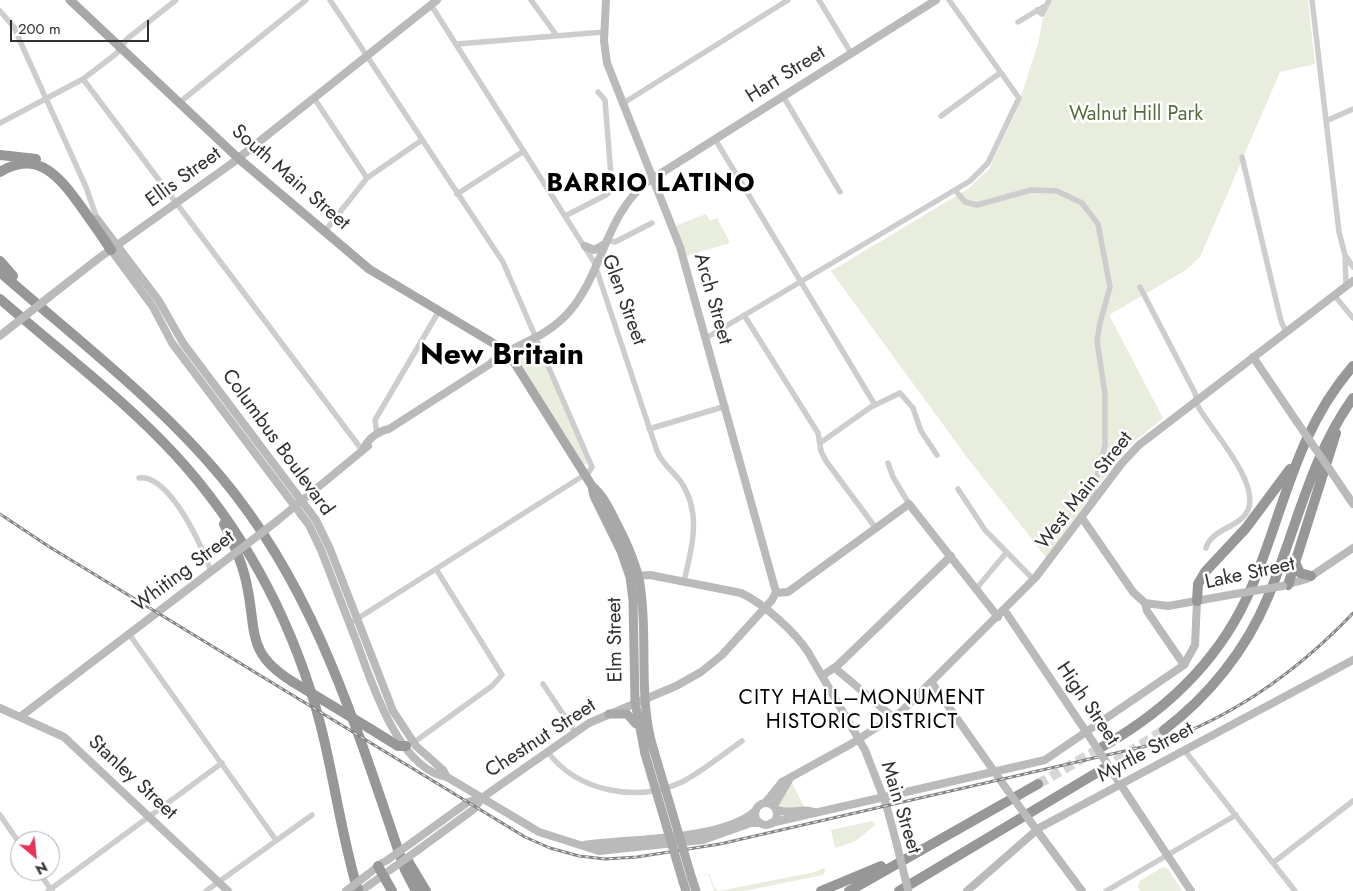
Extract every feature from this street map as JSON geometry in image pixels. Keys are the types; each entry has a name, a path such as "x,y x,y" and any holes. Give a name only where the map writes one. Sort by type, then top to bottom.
{"highway":[{"path":"0,155 39,159 55,166 67,176 97,219"},
{"path":"0,172 15,166 30,164 54,172 114,248"},
{"path":"0,261 29,297"},
{"path":"0,272 185,437 223,479 260,528 296,586 331,659 405,870 416,891"},
{"path":"0,299 153,432 209,494 235,530 258,569 300,661 322,732 359,891"},
{"path":"0,308 39,339 55,347"},
{"path":"1098,744 1141,724 1173,698 1203,667 1222,642 1254,582 1294,465 1318,415 1353,366"},
{"path":"1164,730 1208,691 1232,662 1251,632 1273,586 1316,463 1353,398"},
{"path":"1285,585 1295,562 1345,410"},
{"path":"1197,601 1199,583 1207,570 1246,528 1294,465"},
{"path":"209,494 241,562 248,588 253,632 258,648 270,666 398,746 409,744"},
{"path":"1295,562 1299,572 1311,576"},
{"path":"900,891 1103,769"},
{"path":"849,891 1038,784"},
{"path":"392,832 426,891"},
{"path":"821,891 866,873 923,843 943,837"},
{"path":"384,868 392,891"}],"main road":[{"name":"South Main Street","path":"70,0 238,158 376,274 488,339 507,354 592,486 624,546 634,576"},
{"name":"Elm Street","path":"634,576 635,702 639,729 684,886"},
{"name":"Elm Street","path":"634,576 642,623 644,699 654,751 696,891"},
{"path":"633,610 642,623"},
{"path":"609,714 629,715 639,729"}],"street":[{"path":"0,123 83,79 116,54 120,47 176,0"},
{"path":"180,102 306,0"},
{"path":"330,0 503,262 591,460 592,468 353,622"},
{"path":"531,0 557,36"},
{"name":"Arch Street","path":"606,0 604,32 607,61 622,104 680,247 775,583 776,594"},
{"path":"622,104 788,0"},
{"path":"819,0 851,53"},
{"name":"Hart Street","path":"595,264 625,204 653,178 936,0"},
{"path":"706,338 955,190 973,179 985,168 1019,98 949,0"},
{"path":"1018,22 1045,6 1049,0"},
{"path":"1312,0 1340,232 1350,284"},
{"name":"Ellis Street","path":"3,334 114,248 238,158 432,2"},
{"name":"Glen Street","path":"432,2 595,264 660,457 682,484 692,507 693,536 684,582"},
{"path":"0,12 14,27 87,191 97,219"},
{"path":"458,44 604,32"},
{"path":"941,116 1000,73"},
{"path":"83,79 363,449"},
{"path":"565,216 606,195 612,189 604,100 598,92"},
{"path":"783,96 840,192"},
{"path":"314,98 368,178"},
{"path":"1326,121 1353,109"},
{"path":"715,139 875,405"},
{"path":"325,231 368,178 422,140"},
{"path":"457,194 524,151"},
{"path":"1242,157 1281,321 1286,332"},
{"path":"955,190 963,200 974,205 1035,190 1051,190 1071,197 1086,207 1098,224 1110,294 1099,325 1097,340 1105,390 1105,440 1090,507"},
{"name":"Columbus Boulevard","path":"97,219 153,307 170,340 190,360 323,534 385,716 428,768 438,776 447,777 539,832 600,851 697,840 714,837 751,823 760,823"},
{"path":"584,246 593,250 605,242 615,242 652,223"},
{"path":"1344,255 1353,267"},
{"name":"Whiting Street","path":"363,449 366,442 377,434 389,429 490,364 497,357 507,354 553,327 570,310 582,292 595,264"},
{"name":"West Main Street","path":"765,803 780,784 894,718 1005,611 1034,580 1133,451 1196,400 1350,284"},
{"path":"1140,287 1195,393 1199,408 1245,480 1249,508 1244,516 1213,537 1206,548"},
{"path":"1334,295 1353,318"},
{"path":"377,434 375,420 439,311"},
{"path":"744,315 818,433 820,452 826,462 875,527"},
{"path":"1253,357 1353,504"},
{"path":"820,443 875,405 885,402 899,393 902,394 914,410 924,437 937,455"},
{"path":"649,429 726,406"},
{"name":"Whiting Street","path":"20,717 300,504 389,429"},
{"path":"888,463 893,477 909,504 998,617"},
{"path":"139,478 147,478 155,482 182,512 198,537 211,572"},
{"path":"958,489 982,528 1034,580"},
{"path":"763,609 776,594 787,592 909,504"},
{"path":"1082,518 1133,592 1145,603 1147,611 1184,665"},
{"name":"Lake Street","path":"1145,603 1166,606 1285,585 1311,576 1353,548"},
{"path":"976,589 1006,553"},
{"path":"822,676 835,668 951,556"},
{"path":"409,744 492,686 502,676 436,569"},
{"name":"Main Street","path":"634,576 648,574 740,593 763,609 800,642 858,739 883,796 908,891"},
{"path":"814,812 807,810 784,813 765,803 756,810 756,818 760,823 771,823 807,816 814,812 1045,760 1184,665 1195,645 1197,601"},
{"name":"Chestnut Street","path":"346,891 367,875 418,850 474,809 482,798 575,732 635,702 681,684 707,668 763,609"},
{"name":"High Street","path":"1005,611 1086,733 1098,744 1121,786 1192,891"},
{"path":"129,634 276,840"},
{"name":"Myrtle Street","path":"967,891 1036,829 1121,786 1353,660"},
{"path":"835,668 894,718"},
{"path":"932,682 1008,791 1082,891"},
{"path":"543,684 575,732"},
{"name":"Stanley Street","path":"0,708 63,736 228,891"},
{"path":"547,751 566,770 590,784 610,790 638,792 682,782 742,741"},
{"path":"1186,751 1295,891"},
{"path":"50,890 222,763"},
{"path":"771,823 776,816 777,798 789,780"},
{"name":"Chestnut Street","path":"359,891 370,884 384,868 414,841 468,802 482,798"},
{"path":"1274,862 1353,801"},
{"name":"Columbus Boulevard","path":"582,845 630,842 733,825 756,810"},
{"path":"0,815 11,831"},
{"path":"206,891 312,815"},
{"path":"1106,891 1236,815"},
{"path":"692,833 697,840"}],"green space":[{"name":"Walnut Hill Park","path":"1051,0 1308,0 1315,64 1280,72 1200,257 1186,270 1109,315 1163,418 1129,446 1046,557 966,456 831,271 968,189 989,169 1016,112 1038,44 1043,18"},
{"path":"706,214 710,221 717,218 730,243 686,256 675,226"},
{"path":"534,344 537,345 589,462 584,465 517,358 520,352"},
{"path":"792,783 804,807 785,811 778,807 782,794"},
{"path":"873,821 875,825 856,841 835,848 831,830"},
{"path":"1163,867 1168,869 1182,891 1141,891 1138,887 1139,881"},
{"path":"824,868 825,871 823,875 744,891 719,891 815,872"},
{"path":"703,873 710,875 714,887 719,891 714,891 709,876"}],"tunnel":[{"path":"1103,769 1164,730"},
{"path":"1038,784 1102,747"}],"railway":[{"path":"0,514 48,546 525,837 550,848 579,856 605,859 637,857 720,844 1155,744 1211,721 1262,691 1309,655 1353,613"}],"district":[{"name":"BARRIO LATINO","path":"651,185"},
{"name":"New Britain","path":"502,357"},
{"name":"CITY HALL–MONUMENT HISTORIC DISTRICT","path":"862,711"}]}
